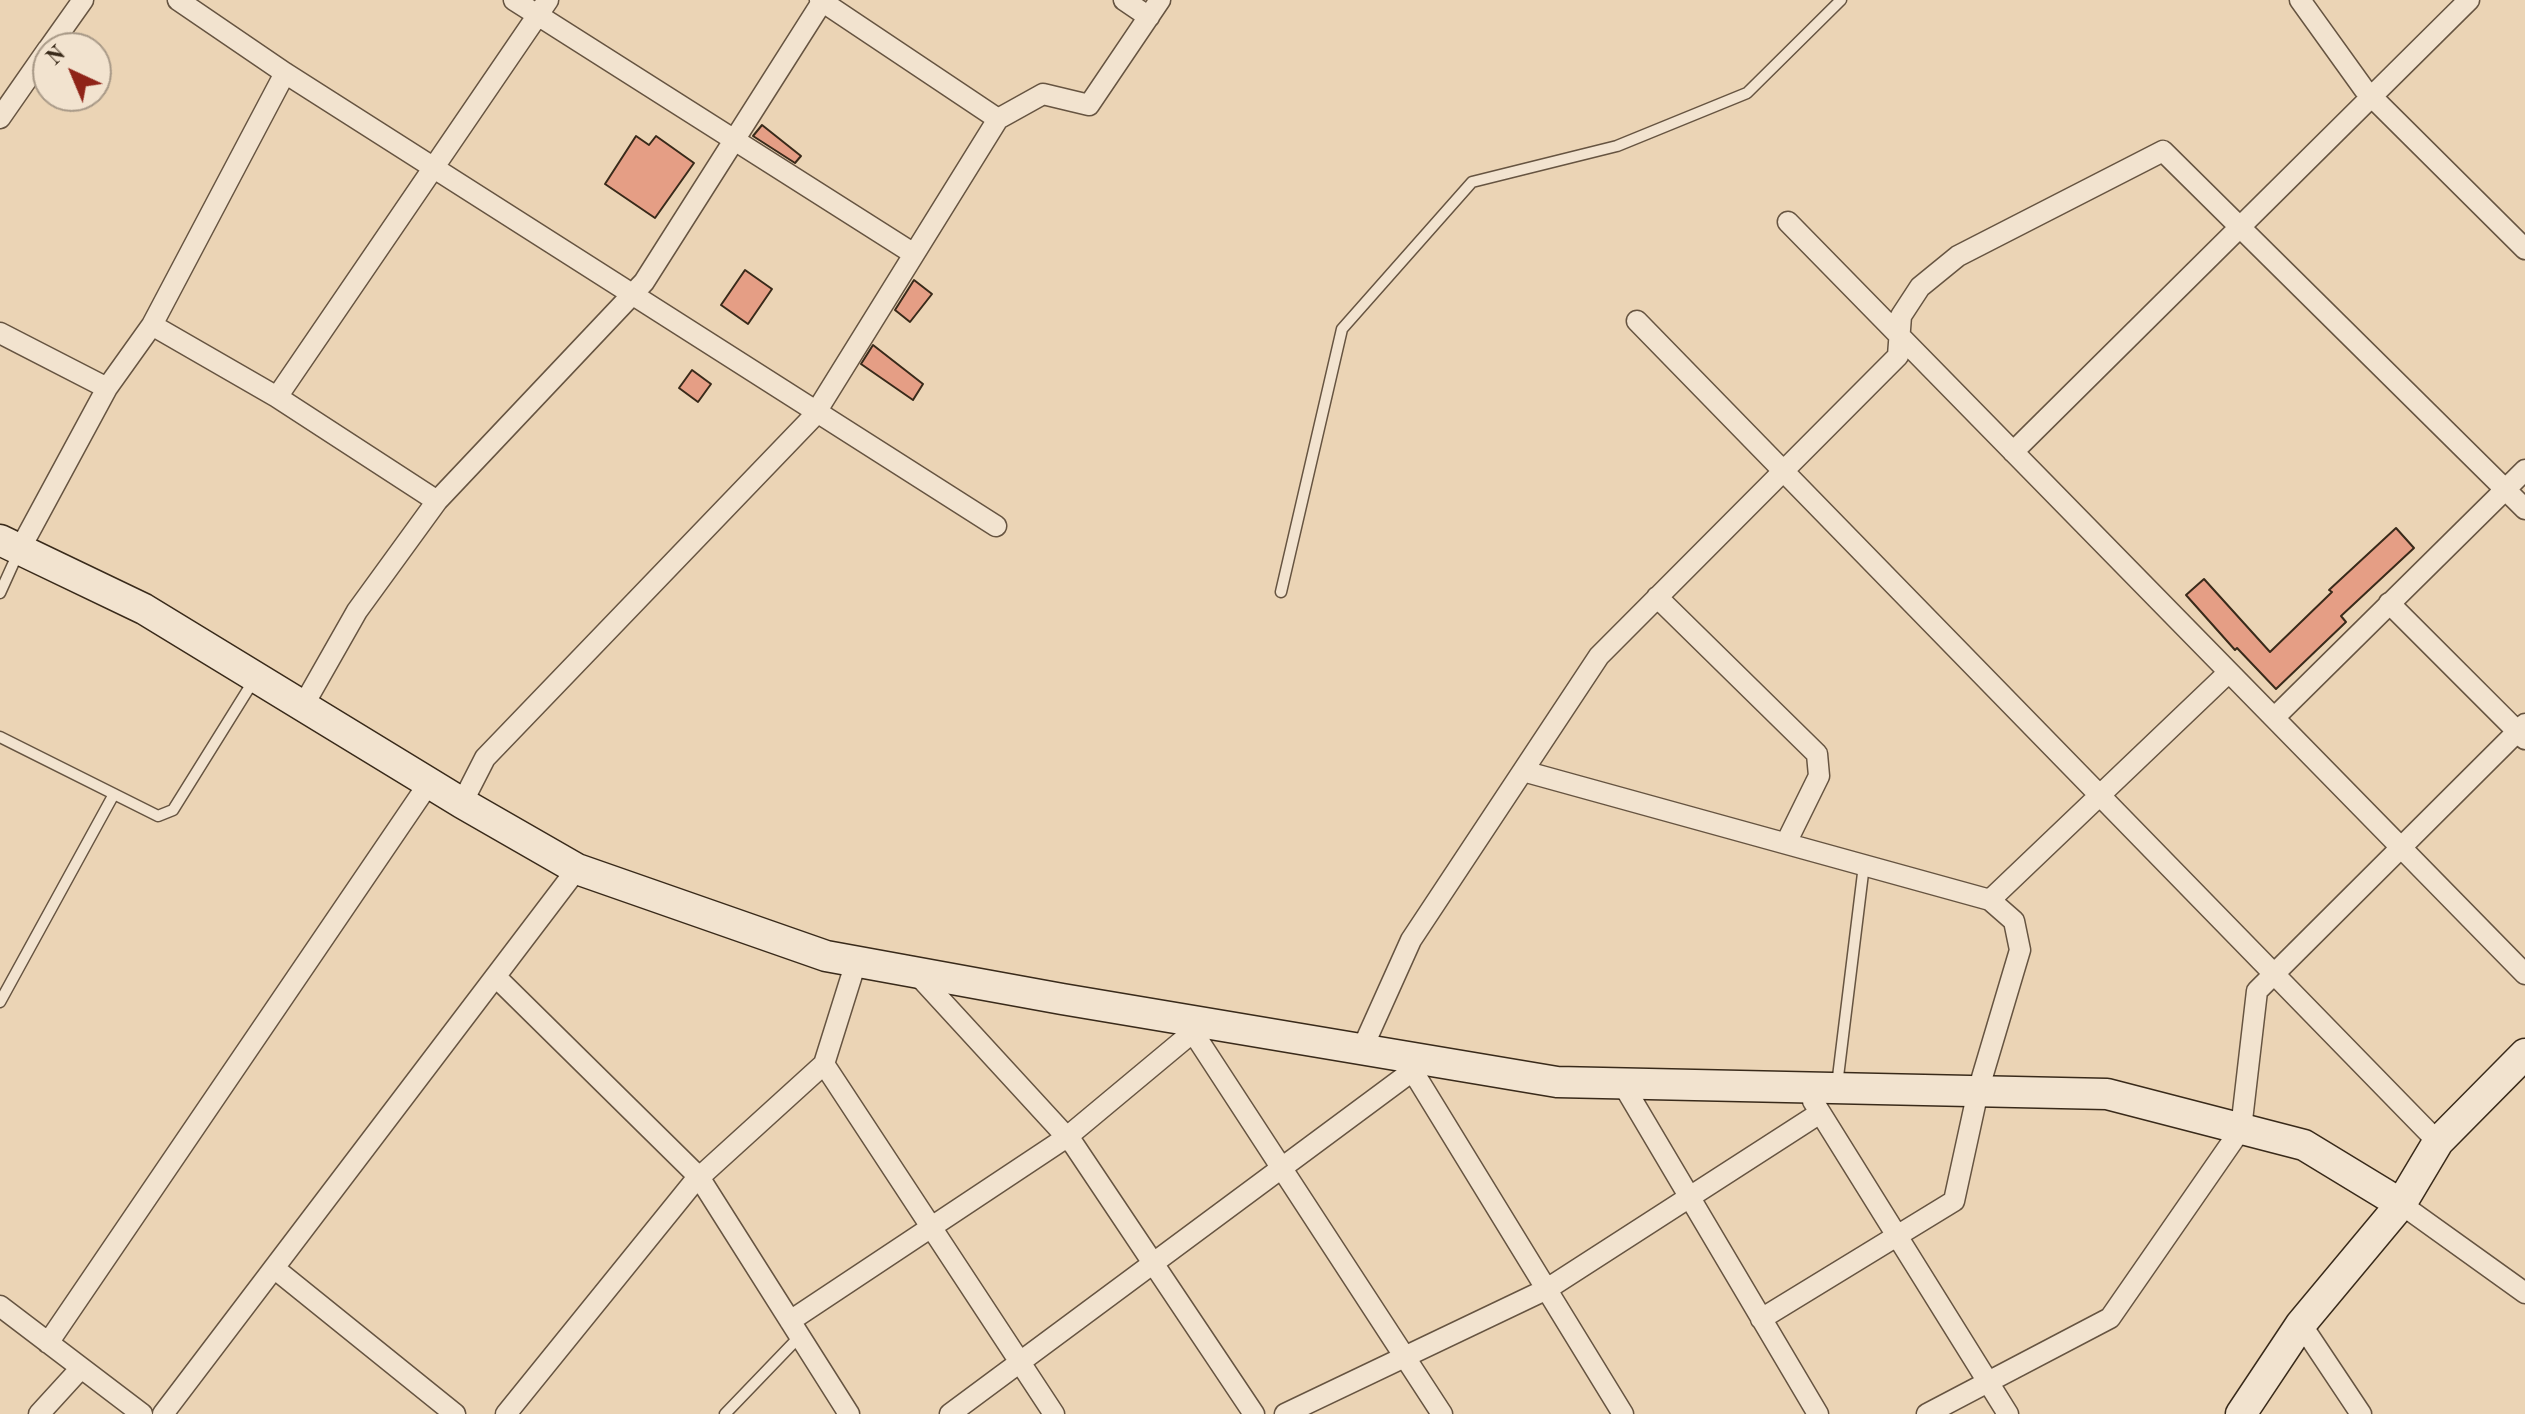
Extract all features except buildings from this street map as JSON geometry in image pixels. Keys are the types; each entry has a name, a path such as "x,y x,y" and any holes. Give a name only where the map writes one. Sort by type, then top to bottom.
{"street":[{"path":"60,32 83,0"},
{"path":"178,0 285,73 996,526"},
{"path":"514,0 543,8 734,140 914,254"},
{"path":"462,803 485,758 817,411 998,119 1043,94 1089,105 1154,8 1124,0"},
{"path":"2300,0 2372,96 2525,249"},
{"path":"2013,452 2469,0"},
{"path":"303,706 357,611 437,501 644,282 821,1 998,119"},
{"path":"277,397 543,8"},
{"path":"0,118 32,72"},
{"path":"285,73 152,325 107,388 10,544 144,609 462,803 577,869 826,956 1189,1026 1362,1049 1407,1064 1557,1082 1622,1083 1820,1096 1978,1091 2107,1094 2304,1145 2401,1204 2525,1293"},
{"path":"1362,1049 1411,940 1599,656 1898,356 1901,316 1920,287 1958,256 2163,151 2525,509"},
{"path":"1788,222 2525,974"},
{"path":"1637,321 2438,1142"},
{"path":"152,325 277,397 437,501"},
{"path":"0,333 107,388"},
{"path":"2274,718 2525,470"},
{"path":"1657,597 1817,754 1819,776 1786,843"},
{"path":"1927,1414 2110,1318 2241,1129 2257,991 2522,732 2389,603"},
{"path":"1990,900 2229,672"},
{"path":"1523,771 1990,900 2014,921 2020,950 1978,1091 1954,1201 1761,1319"},
{"path":"48,1343 429,783"},
{"path":"163,1414 577,869"},
{"path":"506,1414 699,1177 824,1064 856,962"},
{"path":"916,973 1067,1137 1254,1414"},
{"path":"496,977 699,1177 849,1414"},
{"path":"795,1328 931,1227 1067,1137 1189,1026"},
{"path":"1189,1026 1442,1414"},
{"path":"2241,1414 2301,1324 2401,1204 2438,1142 2525,1054"},
{"path":"824,1064 1054,1414"},
{"path":"950,1414 1282,1168 1407,1064"},
{"path":"1407,1064 1623,1414"},
{"path":"1622,1083 1818,1414"},
{"path":"1285,1414 1547,1289 1690,1197 1820,1096"},
{"path":"1820,1096 1897,1236 2008,1414"},
{"path":"274,1268 455,1414"},
{"path":"0,1306 142,1414"},
{"path":"2301,1324 2361,1414"},
{"path":"39,1414 81,1368"}],"lane":[{"path":"1281,592 1342,329 1472,182 1617,146 1747,93 1841,0"},
{"path":"0,593 10,544"},
{"path":"0,737 158,816 173,810 256,677"},
{"path":"0,1002 114,794"},
{"path":"1820,1096 1864,865"},
{"path":"725,1414 795,1328"}]}
